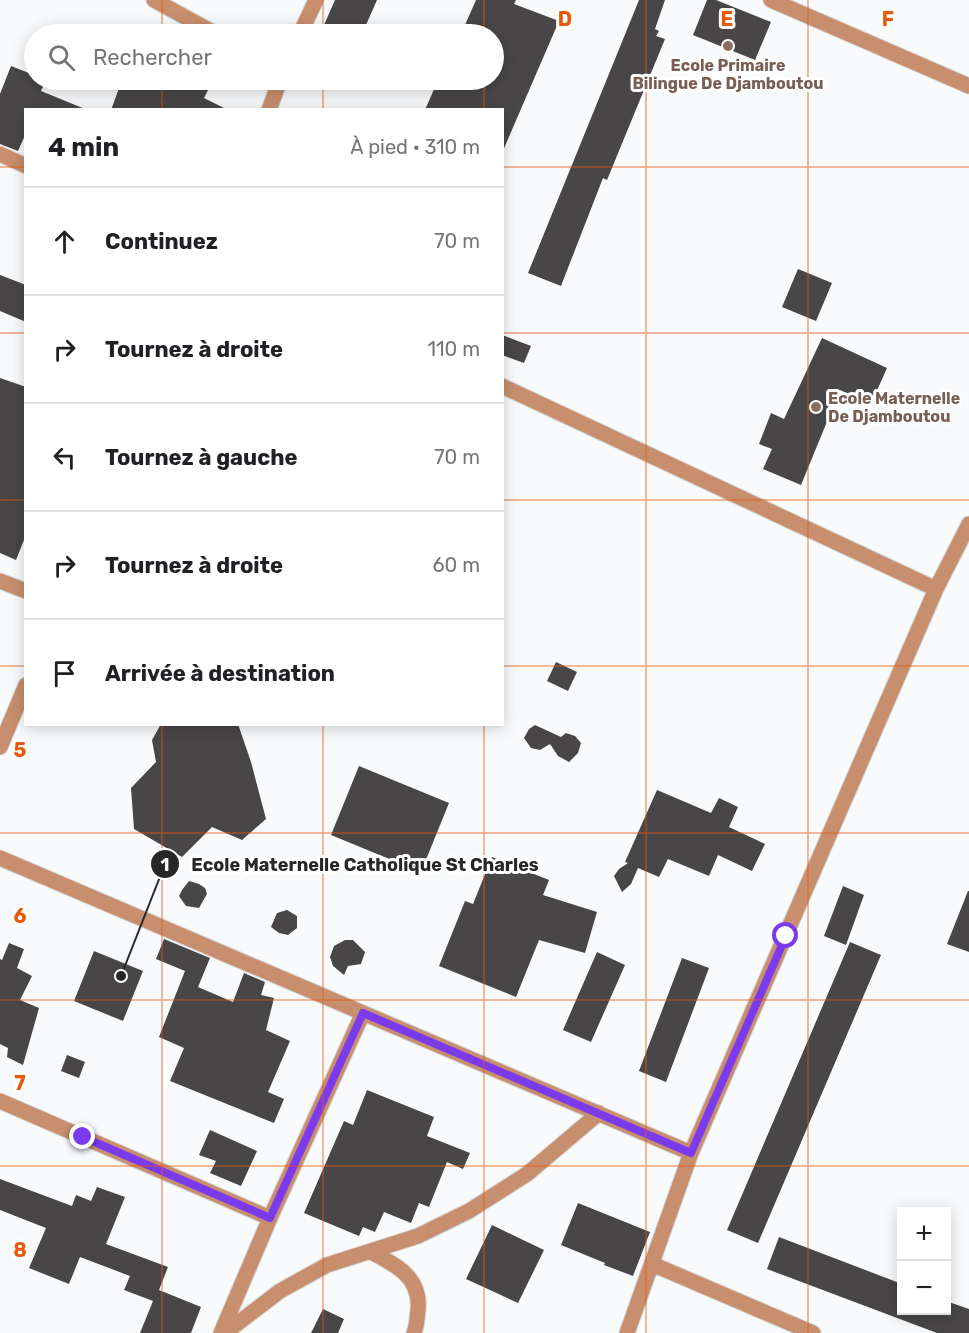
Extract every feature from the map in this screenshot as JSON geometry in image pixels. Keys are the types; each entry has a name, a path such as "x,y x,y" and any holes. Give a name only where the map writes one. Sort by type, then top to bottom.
{"street":[{"path":"154,0 198,24"},
{"path":"305,24 316,0"},
{"path":"771,0 969,86"},
{"path":"270,108 276,90"},
{"path":"0,154 24,165"},
{"path":"504,387 936,589"},
{"path":"627,1333 691,1153 936,589 969,524"},
{"path":"0,581 24,590"},
{"path":"0,747 24,690"},
{"path":"0,858 691,1153"},
{"path":"223,1333 270,1218 363,1013"},
{"path":"0,1101 270,1218"},
{"path":"223,1333 280,1292 327,1265 418,1236 469,1211 527,1174 599,1113"},
{"path":"371,1252 392,1263 409,1276 419,1297 414,1333"},
{"path":"652,1264 813,1333"}],"building":[{"path":"335,0 377,0 366,24 324,24"},
{"path":"476,0 516,0 514,4 559,21 504,148 504,108 426,108 434,90 504,90 504,24 465,24"},
{"path":"639,0 665,0 655,29 659,31 656,36 665,39 607,180 603,178 561,286 528,273"},
{"path":"707,0 716,0 771,22 755,60 693,35"},
{"path":"11,66 24,71 24,90 41,90 83,108 24,108 24,138 18,151 0,144 0,94"},
{"path":"118,90 208,90 204,98 224,108 112,108"},
{"path":"798,269 832,283 816,321 782,307"},
{"path":"0,275 24,284 24,321 0,311"},
{"path":"504,336 531,346 524,363 504,356"},
{"path":"822,338 887,368 871,404 840,390 801,485 763,469 772,449 759,444 771,413 784,419"},
{"path":"0,378 24,386 24,540 16,560 0,553"},
{"path":"556,662 577,672 568,691 547,681"},
{"path":"535,725 561,737 566,733 575,736 581,743 578,753 569,762 558,756 550,744 540,750 531,748 524,738 529,729"},
{"path":"160,726 239,726 266,819 242,840 212,827 182,857 134,829 131,788 156,762 152,740"},
{"path":"359,766 449,803 421,872 331,835"},
{"path":"657,790 711,813 719,798 738,807 729,827 765,844 752,871 718,855 709,876 668,859 659,877 638,868 631,884 622,892 614,876 628,863 625,862"},
{"path":"492,857 549,880 543,895 597,912 585,953 539,940 516,997 439,966 465,901 473,904"},
{"path":"189,881 205,888 207,894 199,908 186,906 179,896"},
{"path":"843,886 864,895 846,945 824,936"},
{"path":"969,891 969,952 947,944"},
{"path":"287,910 297,916 297,928 288,935 279,933 271,927 277,913"},
{"path":"164,939 210,958 198,987 233,1002 244,973 265,982 261,995 274,998 266,1030 290,1041 268,1092 284,1099 274,1123 170,1081 184,1048 159,1037 185,971 156,959"},
{"path":"345,940 353,940 365,952 361,964 348,966 344,975 333,966 330,957 334,946"},
{"path":"850,942 881,955 758,1243 727,1230"},
{"path":"9,943 24,949 17,968 32,976 20,1000 39,1008 23,1065 7,1057 8,1048 0,1044 0,959 2,960"},
{"path":"94,951 143,971 123,1021 74,1001"},
{"path":"597,952 625,965 591,1042 563,1030"},
{"path":"682,958 709,968 666,1082 639,1071"},
{"path":"67,1055 85,1062 79,1078 61,1071"},
{"path":"367,1090 434,1117 427,1136 470,1153 463,1169 447,1162 429,1207 419,1203 411,1223 384,1212 375,1232 363,1227 359,1236 304,1213 344,1121 353,1125"},
{"path":"210,1130 257,1151 241,1186 210,1173 216,1161 199,1155"},
{"path":"0,1179 72,1206 76,1195 91,1201 97,1187 125,1197 106,1244 168,1267 159,1290 201,1307 191,1333 140,1333 153,1301 124,1290 130,1276 80,1257 69,1284 29,1268 46,1228 0,1210"},
{"path":"578,1203 650,1232 633,1276 561,1245"},
{"path":"492,1225 544,1250 518,1303 466,1279"},
{"path":"779,1237 897,1282 897,1315 951,1315 951,1303 969,1309 969,1333 937,1333 767,1269"},
{"path":"323,1309 344,1319 338,1333 311,1333"}],"place":[{"name":"Ecole Primaire Bilingue De Djamboutou","path":"728,46"},
{"name":"Ecole Maternelle De Djamboutou","path":"816,407"},
{"name":"Ecole Maternelle Catholique St Charles","path":"121,976"}],"route":[{"path":"83,1137 270,1218 363,1013 691,1153 786,936"}]}
